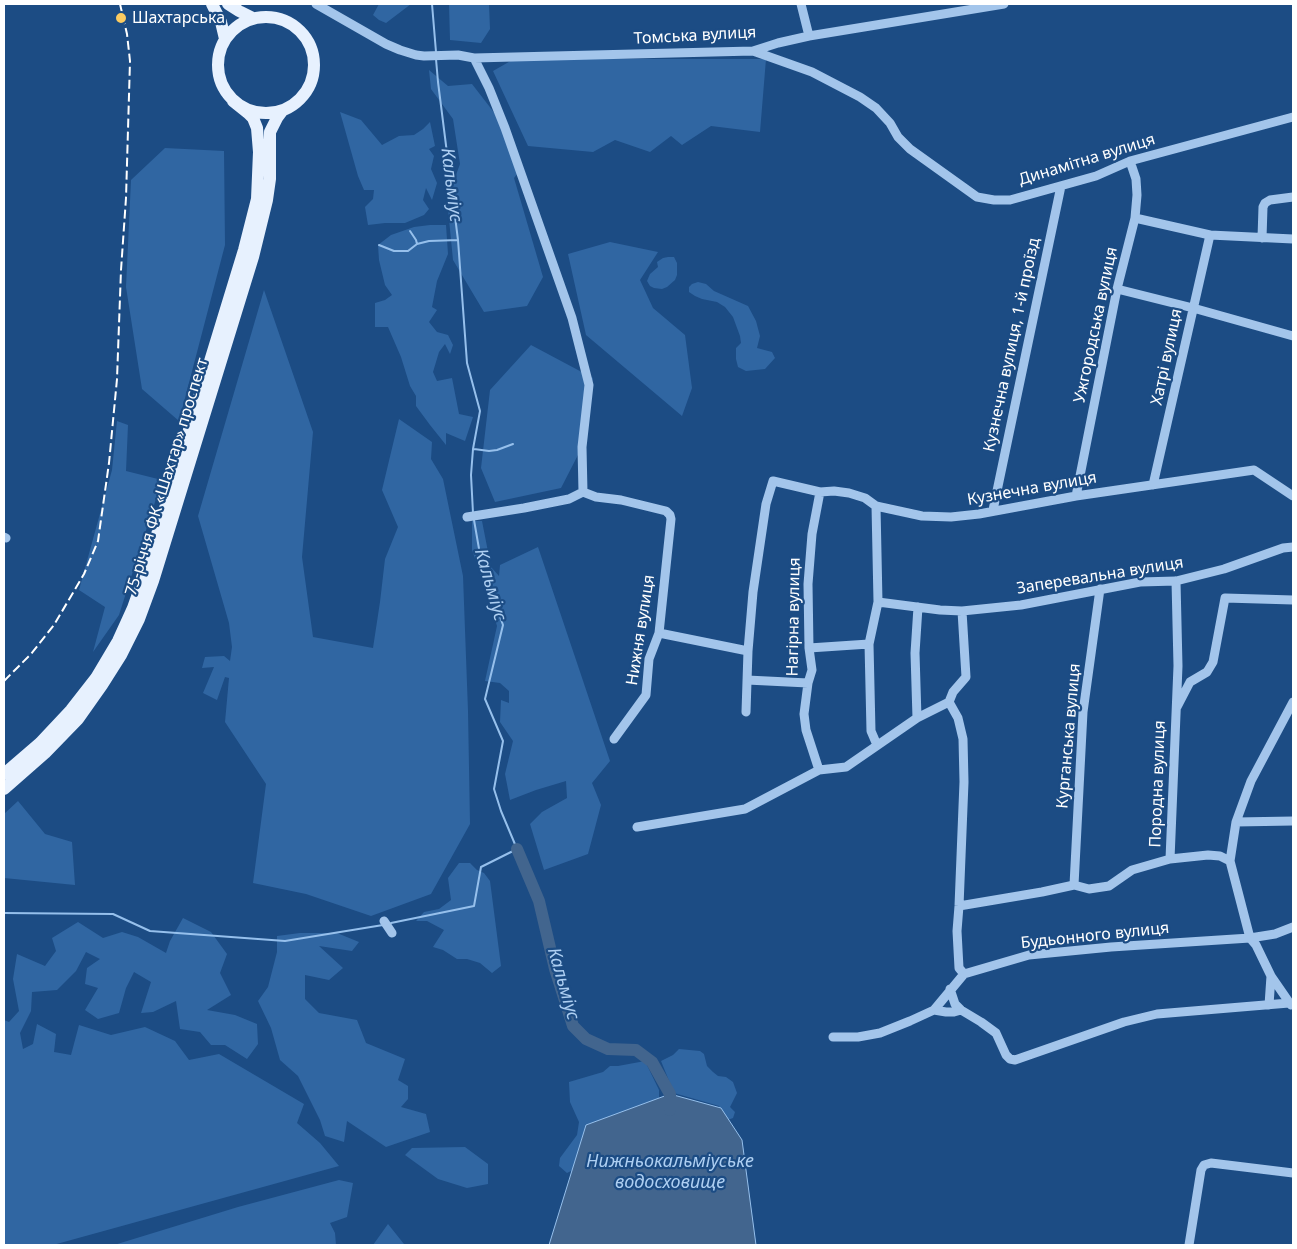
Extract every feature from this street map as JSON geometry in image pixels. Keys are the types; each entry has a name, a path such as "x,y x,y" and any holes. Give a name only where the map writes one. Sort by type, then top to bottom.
{"main road":[{"path":"212,4 221,22 225,39"},
{"path":"228,4 253,18"},
{"path":"253,18 280,19 292,24 310,44 314,56 314,70 311,83 305,94 295,104 284,110 266,114 257,113 240,106 225,91 219,78 217,65 219,51 225,39 237,26 253,18"},
{"name":"75-річчя ФК «Шахтар» проспект","path":"4,774 40,743 71,710 96,678 118,641 133,608 162,521 252,222 256,199 259,152 258,135 255,123 248,113 233,101"},
{"name":"75-річчя ФК «Шахтар» проспект","path":"4,789 45,753 78,719 121,655 139,620 156,573 260,232 270,179 270,132 284,110"}],"street":[{"name":"Томська вулиця","path":"316,4 386,44 416,55 458,55 474,58 753,51 809,36 1004,4"},
{"path":"801,4 809,36"},
{"name":"Динамітна вулиця","path":"753,51 812,72 860,97 876,108 890,122 898,136 910,149 977,197 994,200 1010,200 1061,186 1096,176 1130,161 1293,117"},
{"path":"466,517 569,499 583,492 582,447 589,385 572,318 505,128 489,88 474,58"},
{"name":"Ужгородська вулиця","path":"1076,496 1117,289 1135,218 1136,179 1130,161"},
{"name":"Кузнечна вулиця, 1-й проїзд","path":"993,510 1061,186"},
{"path":"1262,238 1264,203 1270,200 1293,197"},
{"path":"1135,218 1210,235 1293,239"},
{"name":"Хатрі вулиця","path":"1153,485 1210,235"},
{"path":"1117,289 1293,336"},
{"name":"Кузнечна вулиця","path":"748,650 753,592 766,504 773,481 820,492 849,493 865,498 876,506 922,516 951,517 979,514 1076,496 1254,470 1293,496"},
{"name":"Нижня вулиця","path":"583,492 596,497 621,500 666,511 670,515 671,520 659,633 649,659 646,695 614,739"},
{"name":"Нагірна вулиця","path":"819,770 806,730 804,714 808,683 812,670 809,648 808,584 812,534 820,492"},
{"path":"876,506 878,602 870,644 871,731 877,745"},
{"name":"Заперевальна вулиця","path":"878,602 962,611 1021,605 1140,582 1176,581 1224,570 1284,548 1293,547"},
{"name":"Породна вулиця","path":"1170,859 1178,666 1176,581"},
{"name":"Курганська вулиця","path":"1074,885 1083,712 1100,589"},
{"name":"Породна вулиця","path":"1175,710 1190,682 1207,672 1213,662 1225,598 1293,600"},
{"path":"917,718 915,652 918,607"},
{"path":"637,827 745,810 819,770 846,767 917,718 949,702 953,692 966,677 962,611"},
{"path":"659,633 748,650 746,712"},
{"path":"809,648 870,644"},
{"path":"747,680 808,683"},
{"path":"833,1037 858,1037 880,1033 934,1010 964,974 958,968 957,952 964,782 963,739 958,718 949,702"},
{"path":"1291,1005 1271,976 1256,945 1250,938 1230,861 1236,822 1251,781 1293,702"},
{"path":"1236,822 1293,821"},
{"path":"959,906 1074,885 1089,889 1108,886 1132,870 1170,859 1208,855 1220,856 1230,861"},
{"path":"384,921 392,933"},
{"name":"Будьонного вулиця","path":"964,974 1029,955 1111,947 1250,938 1275,934 1293,927"},
{"path":"1269,1005 1271,976"},
{"path":"950,989 955,1004 996,1033 1006,1055 1010,1059 1015,1060 1124,1022 1157,1014 1291,1005"},
{"path":"934,1010 946,1012 961,1010"},
{"path":"1189,1245 1200,1170 1204,1165 1211,1163 1293,1174"}],"shaded area":[{"path":"379,4 411,4 386,23 373,15"},
{"path":"449,4 489,4 490,29 481,43 450,40"},
{"path":"514,59 766,59 760,132 711,126 682,145 671,136 650,152 615,140 593,152 528,146 493,71"},
{"path":"429,70 448,86 472,84 496,115 518,173 514,178 543,277 527,306 484,312 453,260 447,199 460,164 453,119 431,89"},
{"path":"340,112 361,120 382,145 399,136 414,135 430,122 435,146 429,149 434,156 431,169 437,183 432,200 426,188 423,200 429,209 424,215 405,223 368,225 365,207 373,199 374,190 364,190 358,176"},
{"path":"165,148 224,151 225,245 179,421 142,389 126,287 131,180"},
{"path":"446,225 448,254 437,281 432,307 437,310 429,322 437,332 448,335 453,345 450,354 445,344 439,352 433,372 437,381 452,378 459,414 473,417 465,441 446,433 446,445 416,406 416,396 410,386 401,357 388,327 375,327 375,303 385,300 392,295 385,285 379,260 378,245 391,235 414,227"},
{"path":"610,242 658,252 640,280 653,308 685,335 692,388 682,416 586,335 568,254"},
{"path":"668,257 674,257 677,263 675,280 662,289 650,286 647,281 650,274 658,267 657,262"},
{"path":"698,282 706,284 714,291 748,306 756,321 760,336 757,348 772,352 775,358 765,369 746,371 738,367 736,348 741,343 733,317 725,307 717,302 702,299 689,292 689,287"},
{"path":"264,290 313,432 302,557 313,637 373,648 385,559 398,527 382,490 399,419 432,442 431,459 443,479 463,576 470,824 431,894 371,916 306,894 253,883 266,784 225,722 229,678 225,677 217,700 203,693 214,667 202,668 205,657 224,656 230,661 232,647 229,623 198,516"},
{"path":"531,345 593,378 579,453 561,488 495,502 481,468 490,390"},
{"path":"117,421 128,425 126,471 162,480 119,615 93,652 105,607 79,590 112,470"},
{"path":"472,521 482,521 491,567 499,576 500,565 538,547 610,761 592,783 601,805 588,854 544,870 530,824 542,812 567,798 566,781 510,800 505,774 513,741 500,722 501,700 509,703 509,691 500,683 485,681 497,626 472,550"},
{"path":"18,801 45,834 72,842 75,885 4,878 4,814"},
{"path":"459,863 470,863 477,870 484,873 490,881 501,966 492,973 480,963 467,959 457,959 443,950 433,947 444,930 427,921 416,921 424,912 439,909 451,900 448,878"},
{"path":"183,918 211,932 227,954 220,973 231,995 207,1010 235,1015 257,1024 258,1044 247,1059 225,1045 211,1045 200,1032 180,1029 176,1001 153,1012 141,1013 151,982 134,972 126,988 119,1013 98,1019 85,1010 98,988 85,984 87,968 100,959 86,952 76,971 57,990 32,992 31,1011 20,1033 23,1049 33,1044 37,1024 56,1034 54,1052 71,1055 79,1025 111,1035 145,1027 175,1041 189,1060 219,1054 304,1104 297,1123 320,1143 339,1166 53,1245 4,1245 4,1020 9,1022 19,1011 13,979 17,954 45,966 56,951 52,938 78,922 103,938 122,932 138,937 166,953 170,941"},
{"path":"300,933 337,933 359,942 352,951 319,946 343,968 329,980 305,975 305,999 319,1013 357,1020 366,1043 405,1059 398,1080 408,1086 408,1099 401,1107 426,1114 430,1132 386,1147 347,1121 344,1142 325,1136 320,1120 298,1076 280,1060 271,1028 258,1001 268,987 277,952 277,936"},
{"path":"679,1049 700,1051 704,1054 707,1066 713,1072 733,1082 737,1093 730,1107 735,1112 733,1118 725,1121 719,1106 674,1093 661,1061 673,1055"},
{"path":"645,1061 659,1090 659,1107 583,1165 567,1173 559,1166 560,1158 577,1135 579,1122 570,1102 569,1082 603,1072 610,1066"},
{"path":"465,1147 488,1164 488,1184 467,1188 438,1179 405,1155 412,1148"},
{"path":"339,1180 353,1183 347,1217 330,1223 335,1233 336,1245 114,1245 238,1207"},
{"path":"388,1224 404,1244 404,1245 373,1245"}],"water":[{"name":"Нижньокальміуське водосховище","path":"670,1094 721,1108 742,1140 756,1245 549,1245 586,1125"}],"waterway":[{"name":"Кальміус","path":"432,4 436,52"},
{"name":"Кальміус","path":"436,59 458,240 467,363 480,411 473,449 471,475 473,513"},
{"path":"410,231 417,244"},
{"path":"379,245 394,251 408,251 417,244 429,241 458,240"},
{"path":"474,449 497,450 513,444"},
{"name":"Кальміус","path":"391,923 474,906 481,867 517,849 494,789 503,741 485,699 503,625 482,566 474,520"},
{"name":"Кальміус","path":"517,849 539,901 555,969 573,1026 586,1039 608,1049 636,1050 652,1062 670,1094 670,1110"},
{"path":"4,913 113,914 150,931 285,941 383,925"}],"railway":[{"path":"4,681 31,654 54,625 84,574 98,541 109,463 117,379 126,198 130,61 127,34 120,4"}],"place":[{"name":"Шахтарська","path":"121,18"}]}
